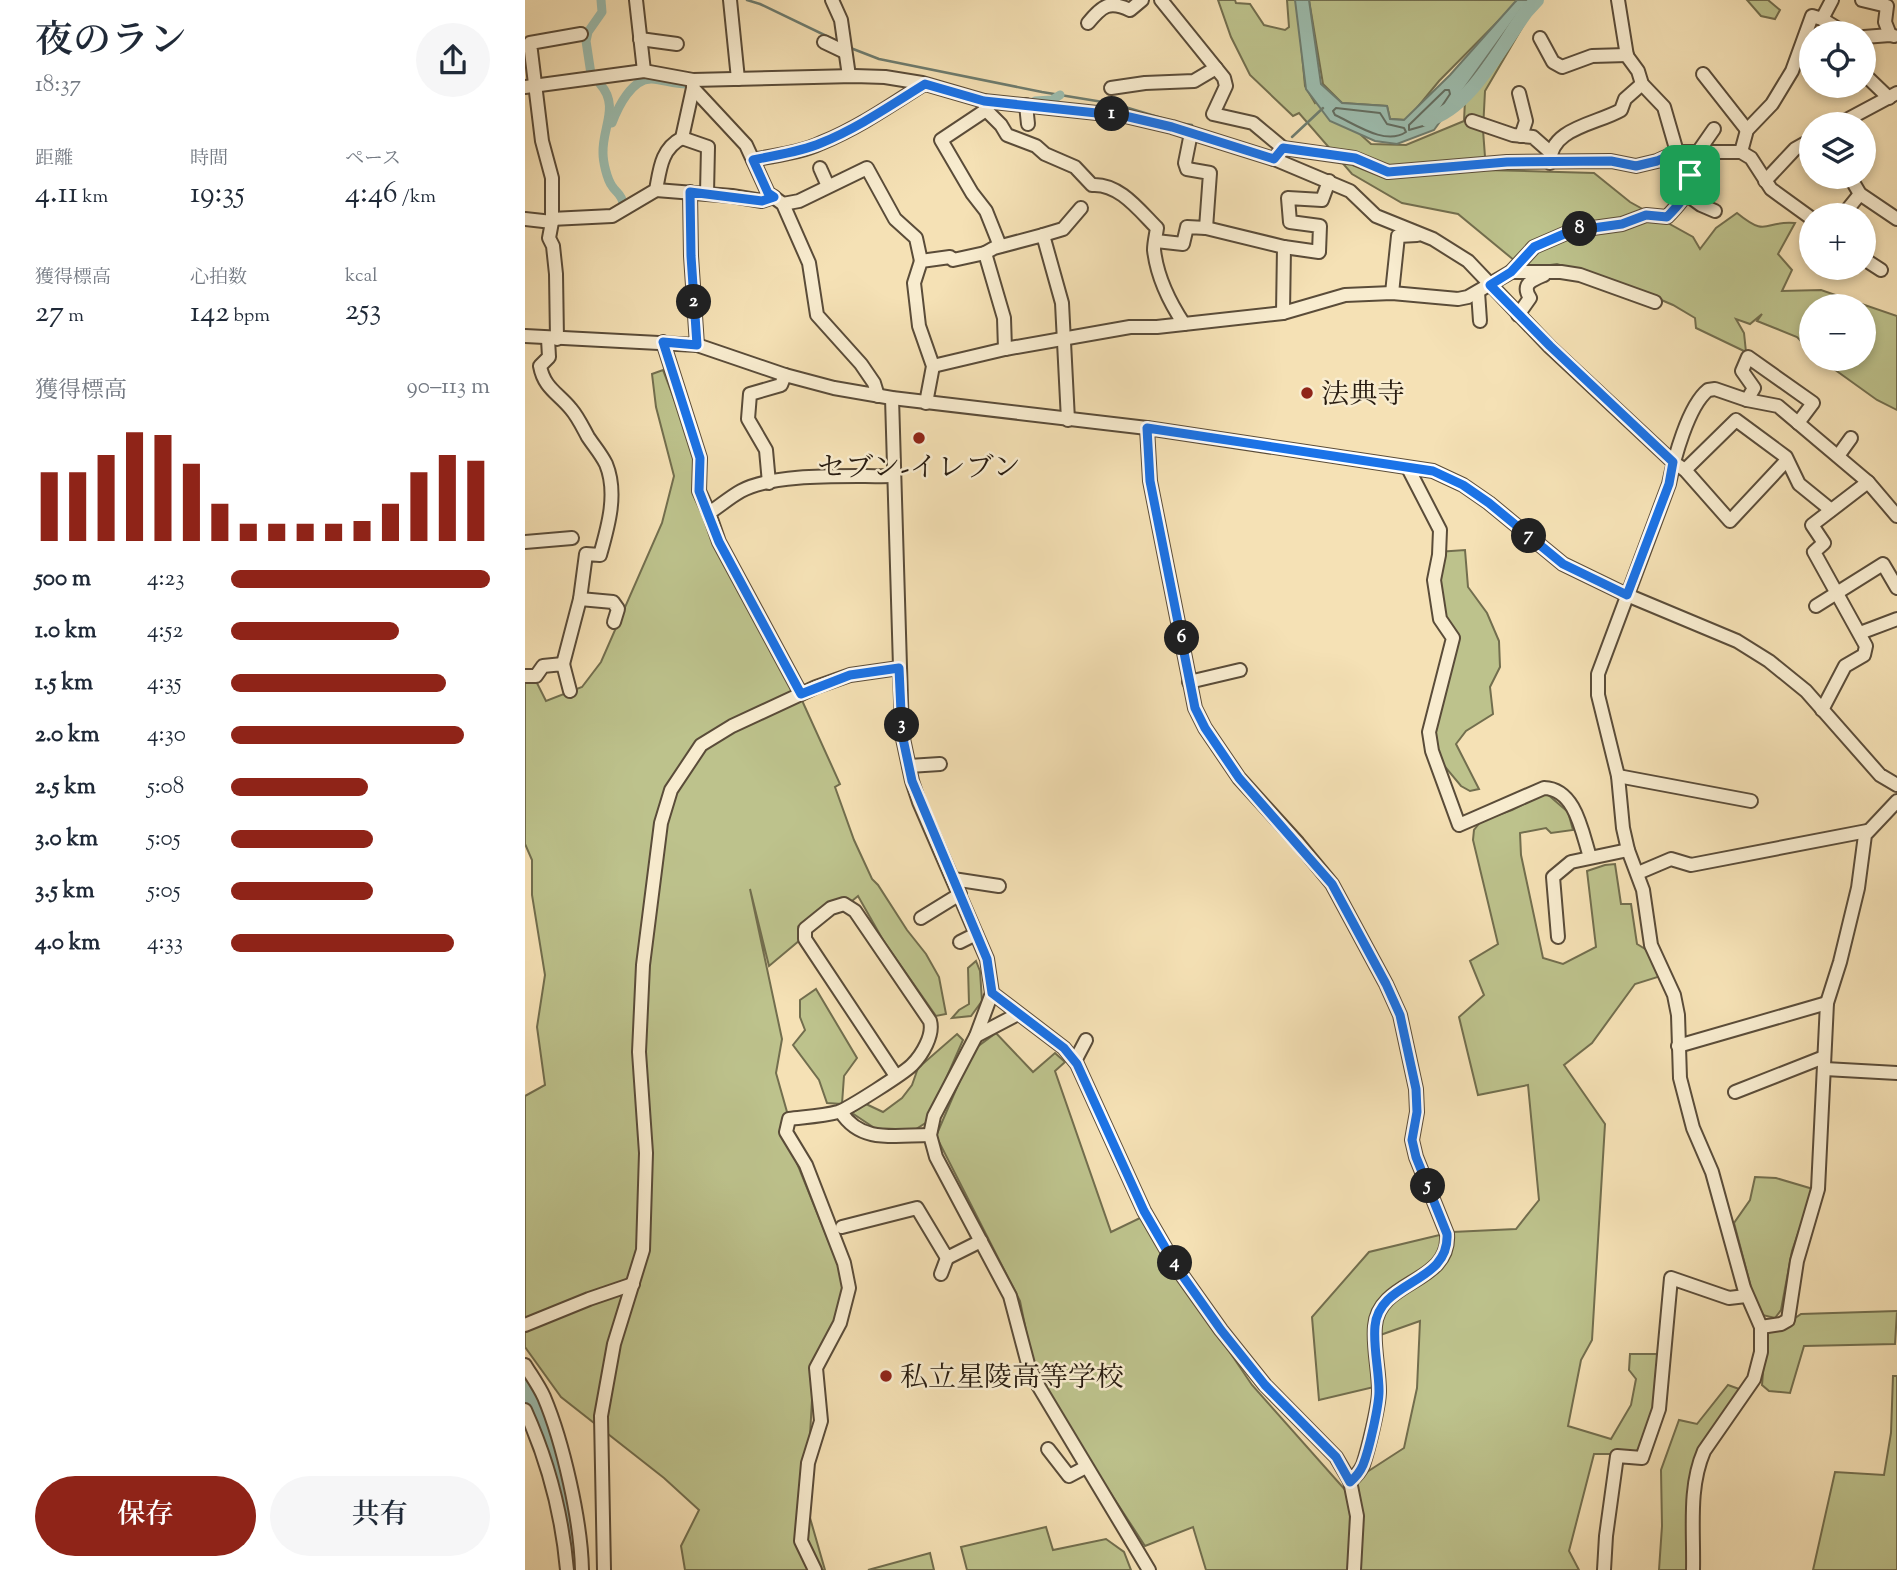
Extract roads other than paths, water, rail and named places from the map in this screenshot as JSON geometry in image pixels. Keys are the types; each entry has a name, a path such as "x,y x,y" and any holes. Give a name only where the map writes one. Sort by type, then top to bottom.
{"street":[{"path":"636,0 644,71"},
{"path":"730,0 738,79"},
{"path":"832,0 841,20 849,76"},
{"path":"1088,23 1104,2 1121,2 1130,10 1142,0"},
{"path":"1161,0 1224,78 1226,86 1213,114 1253,123 1283,148 1355,158 1388,172 1550,157 1611,161 1636,166 1688,152 1741,152 1751,158 1771,189 1799,209"},
{"path":"933,366 1005,349 1130,327 1283,313 1346,295 1392,292 1458,299 1478,292 1511,272 1534,247 1571,231 1622,224 1646,215 1667,217 1686,194 1691,183 1688,152 1664,107 1642,84 1638,71 1627,55 1618,0"},
{"path":"1822,19 1832,0"},
{"path":"1862,0 1887,6 1885,22 1893,36"},
{"path":"1741,152 1747,130 1772,104 1792,71 1812,16 1825,21"},
{"path":"570,691 563,664 580,599 586,554 600,555 610,519 611,495 607,467 600,452 571,408 547,386 540,366 549,358 553,339 556,274 553,246 549,238 552,178 530,85 530,43 582,34"},
{"path":"1540,38 1553,62 1562,67 1592,56 1627,55"},
{"path":"640,39 677,44"},
{"path":"824,42 845,47"},
{"path":"1111,88 1145,83 1194,81 1216,68"},
{"path":"530,85 644,71 693,84 738,79 885,77 925,84 985,106 1026,105 1125,116 1191,133 1274,159 1329,181 1350,191 1375,216 1420,233 1468,261 1518,315 1673,462 1685,470 1730,521 1786,461"},
{"path":"1703,74 1747,130"},
{"path":"1861,112 1893,95 1876,83"},
{"path":"682,138 693,84"},
{"path":"693,84 746,145 768,193 779,201 809,263 817,315 861,365 874,383 878,396"},
{"path":"753,160 820,144 925,84"},
{"path":"1550,157 1554,145 1573,130 1621,110 1625,99 1642,84"},
{"path":"1519,93 1526,121 1521,136"},
{"path":"1026,105 1028,124"},
{"path":"985,106 1007,135 1036,146 1045,154 1075,167 1092,185 1103,184 1123,195 1157,228 1154,248 1164,287 1174,310 1184,324"},
{"path":"985,106 941,140 972,193 986,211 1000,246"},
{"path":"1472,121 1532,137 1550,157"},
{"path":"1688,152 1714,129"},
{"path":"1191,133 1185,163 1187,169 1210,173 1206,228"},
{"path":"656,190 661,165 670,144 682,138 708,147 706,193"},
{"path":"1765,181 1799,147"},
{"path":"1274,159 1283,148"},
{"path":"820,168 828,187"},
{"path":"525,219 612,216 656,190 706,193 762,201 799,201 867,168 895,219 916,238 921,261 914,283 919,327 933,366 926,403"},
{"path":"1156,241 1183,244 1187,227 1206,228 1319,253 1320,226 1290,222 1288,198 1322,200 1329,181"},
{"path":"1857,189 1860,194 1897,219"},
{"path":"690,192 697,345"},
{"path":"1686,194 1715,211"},
{"path":"1853,203 1860,194"},
{"path":"921,261 950,257 953,260 985,253 1000,246 1063,229 1081,208"},
{"path":"1392,292 1398,236 1416,236 1420,233"},
{"path":"1043,235 1062,303 1068,420"},
{"path":"1283,313 1284,247"},
{"path":"985,253 1004,317 1005,349"},
{"path":"1876,267 1881,270"},
{"path":"1511,272 1580,275 1655,302"},
{"path":"1518,315 1530,298 1526,286 1530,281 1552,272"},
{"path":"1478,292 1480,321"},
{"path":"525,336 697,345 785,375 878,396 1147,428 1433,471 1463,485 1489,503 1563,564 1627,595 1737,641 1787,675 1880,775 1897,785"},
{"path":"663,342 700,458 699,491 719,542 801,694"},
{"path":"1747,400 1754,388 1742,371 1748,357 1812,403 1798,423"},
{"path":"769,482 766,450 748,419 750,394 781,385 785,375"},
{"path":"1693,1570 1693,1487 1699,1463 1704,1451 1754,1379 1761,1352 1761,1327 1747,1296 1712,1172 1693,1128 1680,1078 1678,1015 1674,995 1651,945 1638,873 1628,850 1618,776 1598,695 1598,674 1669,484 1673,462 1696,405 1708,390 1715,389 1747,400 1778,406 1868,482 1897,516"},
{"path":"892,398 902,734 919,802 989,967 992,993 976,1036 934,1116 930,1135 936,1157 1010,1296 1025,1354 1039,1387 1149,1570"},
{"path":"1685,470 1736,420 1786,457 1799,484 1831,510"},
{"path":"1147,428 1150,481 1195,708 1205,728 1245,786 1332,884 1386,984 1400,1015 1416,1089 1417,1112 1412,1140 1416,1157 1447,1234 1448,1246 1438,1265 1390,1297 1379,1312 1374,1325 1379,1394 1363,1464 1357,1476 1350,1482"},
{"path":"1838,456 1851,438"},
{"path":"1408,468 1440,530 1434,580 1440,619 1453,638 1429,732 1432,751 1459,825 1544,788 1552,788 1571,802 1590,858"},
{"path":"709,513 742,490 769,482 825,476 893,476"},
{"path":"1822,710 1845,666 1864,655 1866,646 1814,552 1824,543 1812,525 1868,482"},
{"path":"525,542 572,538"},
{"path":"1816,606 1883,564 1896,584"},
{"path":"580,599 613,601 618,609 614,622"},
{"path":"1860,634 1897,619"},
{"path":"525,676 536,676 543,666 563,664"},
{"path":"604,1570 601,1416 614,1344 643,1250 646,1153 639,1052 643,965 661,823 671,790 701,746 731,726 850,675 899,668"},
{"path":"1189,682 1240,670"},
{"path":"909,766 940,764"},
{"path":"1618,776 1751,801"},
{"path":"1761,1327 1789,1321 1797,1261 1818,1189 1827,1003 1858,888 1862,848 1867,831 1897,801"},
{"path":"1638,873 1671,859 1691,864 1867,831"},
{"path":"1558,937 1553,877 1571,862 1628,850"},
{"path":"953,879 999,886"},
{"path":"921,918 960,894"},
{"path":"814,1570 801,1541 808,1463 821,1421 816,1368 840,1324 849,1289 844,1263 806,1165 786,1132 789,1119 841,1112 896,1076 912,1065 928,1041 932,1027 855,911 844,904 831,908 805,929 805,939 896,1076"},
{"path":"960,942 976,934"},
{"path":"992,993 1064,1048 1075,1061 1144,1211 1177,1268 1221,1330 1265,1385 1336,1457 1350,1482 1357,1516 1354,1570"},
{"path":"1678,1046 1827,1003"},
{"path":"976,1036 1018,1014"},
{"path":"1075,1061 1086,1040"},
{"path":"1735,1092 1824,1063 1897,1073"},
{"path":"841,1112 848,1124 865,1134 930,1135"},
{"path":"842,1227 917,1208 947,1258"},
{"path":"941,1274 947,1258 981,1241"},
{"path":"1604,1570 1617,1456 1642,1458 1659,1409 1671,1278 1729,1298 1747,1296"},
{"path":"525,1325 633,1284"},
{"path":"525,1365 543,1397 555,1432 578,1523 582,1570"},
{"path":"525,1410 550,1475 557,1502 567,1570"},
{"path":"1048,1449 1069,1476 1086,1467"}],"water":[{"path":"1295,0 1309,0 1321,84 1342,103 1387,106 1390,119 1404,120 1450,75 1517,0 1535,0 1522,8 1434,130 1397,144 1375,141 1330,121 1306,89"}],"waterway":[{"path":"591,74 586,41 588,32 602,12 601,0"},
{"path":"747,0 839,42"},
{"path":"1427,120 1443,114 1471,90 1537,0"},
{"path":"848,47 879,59 1115,104 1168,120"},
{"path":"612,123 622,102 638,83 652,79 686,84"},
{"path":"600,84 609,101 603,157 610,183 623,204"},
{"path":"1035,101 1052,100 1060,95"},
{"path":"1292,137 1323,108"},
{"path":"1178,123 1192,125"},
{"path":"525,1386 553,1452 567,1498 576,1569"}],"place":[{"name":"法典寺","path":"1307,393"},
{"name":"セブン-イレブン","path":"919,438"},
{"name":"私立星陵高等学校","path":"886,1376"}]}
